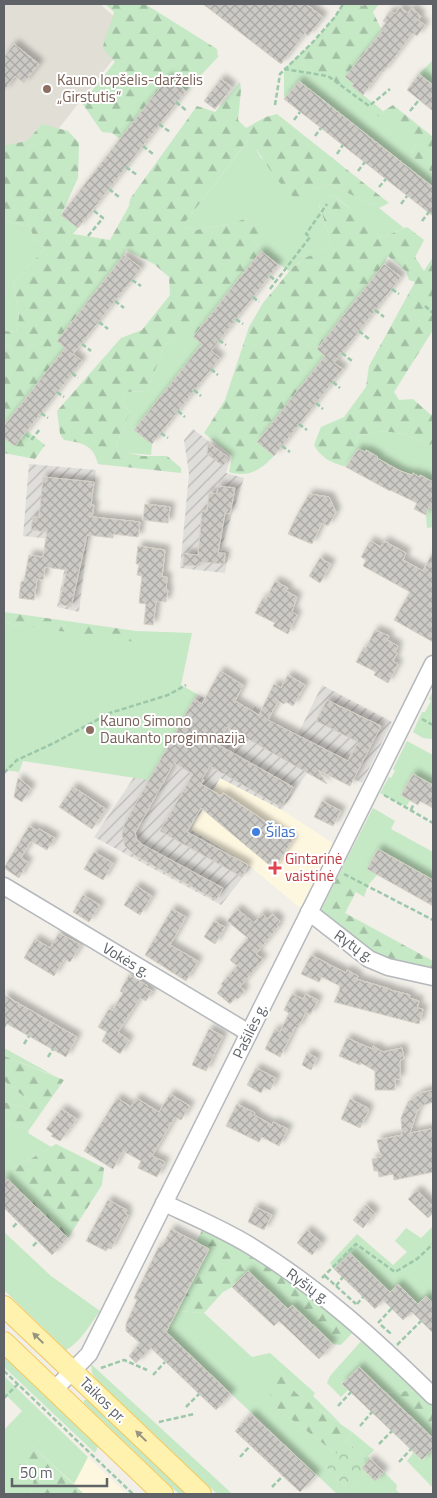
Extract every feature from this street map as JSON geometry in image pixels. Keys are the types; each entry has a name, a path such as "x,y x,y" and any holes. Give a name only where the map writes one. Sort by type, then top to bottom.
{"main road":[{"name":"Taikos pr.","path":"4,1306 202,1494"},
{"name":"Taikos pr.","path":"4,1342 163,1494"}],"street":[{"name":"Pašilės g.","path":"54,1390 89,1354 433,664"},
{"name":"Vokės g.","path":"4,886 250,1033"},
{"name":"Rytų g.","path":"309,912 369,959 388,967 433,977"},
{"name":"Ryšių g.","path":"164,1203 248,1244 312,1288 363,1329 433,1396"}],"path":[{"path":"275,105 280,74 312,43 335,17 343,4"},
{"path":"284,69 328,76 368,106 390,89"},
{"path":"410,111 419,100"},
{"path":"176,102 187,111"},
{"path":"294,120 300,112"},
{"path":"160,124 170,132"},
{"path":"315,136 321,128"},
{"path":"337,154 343,145"},
{"path":"143,146 153,154"},
{"path":"358,170 364,162"},
{"path":"126,167 136,175"},
{"path":"379,187 386,179"},
{"path":"109,189 119,197"},
{"path":"401,204 407,196"},
{"path":"270,289 310,237 306,234 327,204"},
{"path":"88,236 103,218 93,210"},
{"path":"422,221 428,212"},
{"path":"270,276 276,281"},
{"path":"132,280 141,286"},
{"path":"392,289 399,294"},
{"path":"253,297 259,302"},
{"path":"115,301 124,308"},
{"path":"425,306 433,313"},
{"path":"375,310 384,317"},
{"path":"236,319 243,324"},
{"path":"99,322 108,329"},
{"path":"359,331 369,339"},
{"path":"219,340 226,345"},
{"path":"82,344 91,351"},
{"path":"342,353 352,361"},
{"path":"211,369 218,375"},
{"path":"72,373 78,378"},
{"path":"333,382 340,388"},
{"path":"194,390 201,396"},
{"path":"57,392 64,397"},
{"path":"316,403 323,409"},
{"path":"178,411 185,417"},
{"path":"41,413 48,418"},
{"path":"299,424 307,430"},
{"path":"24,434 32,439 40,428"},
{"path":"160,433 168,438"},
{"path":"282,446 290,452"},
{"path":"4,773 17,760 54,743 110,713 168,696 186,685"},
{"path":"372,788 433,823"},
{"path":"411,810 414,803"},
{"path":"332,868 433,920"},
{"path":"24,1044 29,1036"},
{"path":"48,1057 53,1050"},
{"path":"13,1227 18,1222"},
{"path":"33,1246 38,1241"},
{"path":"312,1288 356,1244 395,1272 417,1259 433,1244"},
{"path":"336,1286 343,1277"},
{"path":"357,1304 363,1297"},
{"path":"378,1323 392,1308"},
{"path":"389,1353 421,1321"},
{"path":"101,1368 124,1360 148,1370"},
{"path":"153,1375 165,1362"},
{"path":"4,1371 133,1494"},
{"path":"4,1398 18,1384"},
{"path":"338,1406 351,1392"},
{"path":"186,1407 199,1394"},
{"path":"360,1426 372,1412"},
{"path":"159,1422 194,1414"},
{"path":"379,1444 392,1431"},
{"path":"240,1457 250,1446"},
{"path":"399,1462 411,1449"},
{"path":"272,1487 283,1476"}],"shaded area":[{"name":"Kauno lopšelis-darželis „Girstutis“","path":"4,4 100,4 133,34 4,198"},
{"path":"193,429 230,458 226,473 244,478 220,551 229,552 225,573 180,568 189,474 184,440"},
{"path":"29,464 96,470 79,612 57,607 70,541 23,536"},
{"path":"322,685 392,722 362,783 316,760 282,810 220,778 191,830 251,867 221,905 94,837 134,777 150,780 197,694 236,716 244,705 253,711 255,707 268,714 267,718 298,734"},
{"path":"220,778 282,810 334,844 300,908 251,867 191,830"},
{"path":"39,1410 127,1494 84,1494 30,1444"}],"green space":[{"path":"105,4 145,4 217,49 218,57 186,91 120,139 112,133 102,132 82,103 115,62 103,49 114,12"},
{"path":"343,4 359,4 363,6 365,4 379,4 373,12 382,31 345,77 354,84 348,91 328,76 307,73 299,55 323,31"},
{"path":"299,55 307,73 328,76 348,91 352,86 383,111 378,115 415,144 410,155 433,173 433,187 299,81 284,99 284,69"},
{"path":"433,60 433,85 419,74"},
{"path":"240,82 238,120 246,128 266,117 277,114 389,203 379,208 329,184 311,190 305,204 297,200 281,185 249,139 183,225 195,230 226,225 245,219 265,227 254,241 261,251 193,337 179,337 165,345 147,391 126,392 123,402 130,413 116,444 119,451 143,456 167,456 181,468 181,473 98,464 90,448 64,440 60,434 57,411 121,338 142,330 170,295 169,277 154,264 126,250 57,341 65,348 4,426 4,331 16,332 19,317 13,282 46,248 34,240 30,226 4,221 4,144 27,141 42,124 68,131 79,143 78,178 61,215 78,228 73,234 110,240 129,206 130,199 197,106 215,112"},
{"path":"393,105 433,137 433,173 410,155 415,144 377,115"},
{"path":"250,138 261,158 311,190 329,184 379,208 404,228 381,238 358,215 332,195 319,205 330,239 326,250 301,261 289,271 261,251 254,241 264,227 245,219 226,225 195,230 183,225"},
{"path":"332,195 363,218 381,238 407,227 424,240 415,257 424,271 433,257 433,330 394,392 399,400 413,399 431,415 433,412 433,443 430,445 403,434 384,431 357,436 358,449 346,467 327,459 320,454 314,445 321,427 344,417 366,387 369,366 415,282 409,280 406,271 388,256 384,264 317,349 325,356 257,442 274,456 254,472 236,474 229,472 232,456 204,433 225,400 249,327 263,303 293,267 307,257 326,250 330,239 319,204"},
{"path":"4,221 30,226 34,240 46,248 13,282 19,317 16,332 4,331"},
{"path":"179,337 193,337 202,344 135,430 152,444 151,455 119,452 116,444 130,413 123,402 126,392 147,391 165,345"},
{"path":"27,431 45,445 35,459 4,453 4,438 15,446"},
{"path":"384,431 403,434 430,445 433,443 433,484 421,475 419,477 412,475 386,463 366,450 365,452 358,449 357,436"},
{"path":"433,506 433,527 427,528 426,515 429,507 432,508"},
{"path":"4,612 136,631 136,642 4,623"},
{"name":"Kauno Simono Daukanto progimnazija","path":"4,623 136,641 136,631 192,633 181,685 197,694 149,780 23,761 19,772 4,770"},
{"path":"433,691 433,737 432,739 423,738 413,732 422,712 425,712 431,701 429,699"},
{"path":"407,741 433,755 433,785 413,774 401,795 410,800 406,807 380,793 389,777 391,778 395,771 393,769"},
{"path":"373,808 395,821 391,829 433,852 433,880 378,849 367,869 377,875 368,885 364,897 356,892 351,878 340,872"},
{"path":"340,872 351,878 356,892 345,913 433,961 433,972 383,958 360,944 320,912"},
{"path":"4,1048 53,1075 4,1056"},
{"path":"4,1056 64,1080 29,1130 4,1122 4,1102 28,1109 31,1102 4,1081"},
{"path":"4,1081 31,1102 28,1109 4,1102"},
{"path":"4,1122 29,1130 28,1133 51,1147 4,1172"},
{"path":"56,1144 104,1168 102,1185 68,1238 4,1176 4,1172"},
{"path":"433,1226 433,1303 426,1296 418,1304 390,1292 350,1253 334,1269 330,1263 357,1234 393,1265 407,1252 395,1241 406,1228 421,1238"},
{"path":"203,1228 238,1247 302,1288 355,1330 341,1345 333,1344 292,1305 288,1309 248,1271 232,1287 223,1292 204,1313 177,1311 209,1250 196,1243"},
{"path":"4,1232 51,1276 100,1311 81,1338 66,1350 4,1290"},
{"path":"177,1311 204,1313 252,1357 270,1353 315,1393 313,1396 341,1424 296,1393 284,1376 275,1407 337,1454 326,1467 349,1490 365,1471 375,1481 384,1472 397,1485 396,1490 401,1494 337,1494 166,1332 160,1325 164,1321 172,1322"},
{"path":"363,1339 419,1390 385,1393 348,1390 341,1397 327,1383 330,1376"},
{"path":"4,1357 98,1446 95,1453 4,1367"},
{"path":"91,1364 232,1494 217,1494 97,1380 92,1373"},
{"path":"4,1376 88,1457 74,1484 30,1444 34,1478 31,1494 4,1494 4,1430 22,1411 4,1393"},
{"path":"284,1376 296,1393 352,1432 337,1454 275,1407 265,1378"},
{"path":"419,1390 433,1404 433,1438 385,1393"},
{"path":"84,1400 87,1400 186,1494 179,1494 84,1403"},
{"path":"352,1432 374,1450 368,1456 369,1461 346,1441"},
{"path":"346,1441 369,1461 362,1468 365,1471 349,1490 326,1467"},
{"path":"30,1444 84,1494 31,1494 34,1478 13,1462"},
{"path":"433,1449 433,1488 407,1461 414,1452 423,1460"}],"building":[{"path":"203,4 306,4 323,17 308,36 305,33 281,64"},
{"path":"400,7 408,13 412,8 421,16 418,20 425,25 417,36 413,33 363,95 345,77 382,31 380,30 386,23 383,21 390,11 395,14"},
{"path":"14,44 39,64 24,83 15,76 4,91 4,57"},
{"path":"419,74 433,85 433,111 407,90"},
{"path":"168,77 186,91 78,228 61,215"},
{"path":"221,79 232,87 215,109 204,101"},
{"path":"299,81 433,187 433,216 284,99"},
{"path":"261,251 278,265 211,351 220,358 152,444 134,430 202,344 193,337"},
{"path":"124,255 141,268 73,354 82,361 15,446 4,438 4,426 65,348 57,341"},
{"path":"384,264 401,277 334,363 343,369 274,456 257,442 325,356 317,349"},
{"path":"208,442 229,458 223,466 207,454"},
{"path":"358,449 365,452 366,450 400,471 412,475 413,473 419,477 420,475 433,482 433,509 429,507 426,515 414,509 417,503 390,491 346,467"},
{"path":"43,477 94,482 91,505 94,505 92,517 140,522 138,537 113,534 113,538 87,535 71,607 59,604 67,570 45,567 43,580 37,579 34,600 19,598 21,582 24,581 29,555 43,557 47,532 31,530 33,517 39,518"},
{"path":"218,486 235,488 230,514 225,513 218,553 225,553 224,564 201,562 200,566 183,565 184,554 198,555 202,511 207,511 209,493 217,494"},
{"path":"309,494 329,497 336,512 328,526 322,523 312,544 288,534"},
{"path":"145,504 170,507 168,523 143,520"},
{"path":"370,541 381,547 384,541 406,553 403,560 423,571 433,552 433,642 394,620 410,592 363,566 366,560 361,557"},
{"path":"138,546 165,550 162,577 167,577 166,589 168,590 166,602 156,601 153,625 144,624 146,604 139,603 142,576 137,575 139,564 136,564"},
{"path":"320,558 331,564 320,583 309,576"},
{"path":"275,581 288,588 286,591 297,597 292,612 297,615 288,634 273,626 275,623 255,613 263,598 266,599"},
{"path":"375,630 389,636 387,640 398,646 393,661 398,664 388,683 374,675 376,672 356,662"},
{"path":"220,671 243,685 235,701 259,715 274,684 281,688 288,675 305,685 293,706 286,702 284,704 278,701 268,720 348,761 358,742 316,721 327,700 381,726 350,786 318,770 327,784 227,727 217,744 293,787 281,807 210,766 202,779 204,780 201,784 221,796 223,793 293,840 274,869 201,808 187,832 248,865 242,877 160,831 193,774 174,763 135,833 137,840 223,888 216,900 136,856 125,846 122,835 124,825 194,699 202,704"},
{"path":"413,774 433,785 433,808 420,801 418,805 401,795"},
{"path":"18,778 31,788 22,802 14,797"},
{"path":"73,787 106,809 92,829 59,807"},
{"path":"322,801 341,811 333,826 314,817"},
{"path":"29,826 55,838 47,850 31,841 21,858 28,862 19,878 4,868"},
{"path":"378,849 433,880 433,906 367,869"},
{"path":"94,852 113,863 103,880 84,869"},
{"path":"136,886 152,896 140,915 124,905"},
{"path":"83,895 100,905 89,922 73,912"},
{"path":"172,909 186,917 170,945 198,961 186,981 145,955"},
{"path":"237,909 254,923 262,913 268,919 272,914 280,921 277,925 278,927 256,954 263,959 240,987 245,990 238,999 236,997 230,1004 217,993 223,986 221,984 237,966 230,960 248,938 227,921"},
{"path":"214,921 225,927 215,944 204,937"},
{"path":"59,933 81,945 70,962 64,959 54,976 24,958 35,939 50,948"},
{"path":"311,955 346,973 347,970 358,976 356,979 410,995 409,998 419,1001 417,1008 423,1009 419,1024 334,1002 340,986 322,977 319,982 301,974"},
{"path":"129,975 148,986 146,988 152,991 146,1001 140,998 118,1032 129,1040 120,1054 102,1041 107,1032 98,1027 109,1009 112,1011 123,993 120,991"},
{"path":"292,994 303,999 306,994 318,1000 310,1015 306,1012 298,1028 295,1027 280,1057 265,1049 275,1029 280,1032 289,1013 284,1010"},
{"path":"4,995 77,1037 66,1057 4,1022"},
{"path":"209,1029 223,1036 206,1071 192,1065"},
{"path":"347,1038 372,1049 373,1046 383,1052 402,1048 404,1059 400,1060 400,1079 395,1079 395,1090 375,1090 375,1071 361,1063 360,1065 339,1056"},
{"path":"307,1053 317,1058 311,1070 302,1065"},
{"path":"256,1068 276,1078 270,1090 264,1087 261,1093 247,1085"},
{"path":"433,1090 433,1102 424,1105 417,1111 410,1133 431,1129 433,1137 433,1172 394,1180 393,1174 379,1177 378,1171 374,1171 372,1159 381,1157 377,1140 402,1135 401,1118 408,1102 421,1093"},
{"path":"170,1094 190,1106 181,1120 175,1117 152,1156 165,1162 157,1177 138,1168 141,1161 123,1151 113,1169 84,1151 117,1098 131,1107 136,1098 159,1112"},
{"path":"350,1099 368,1108 360,1128 341,1119"},
{"path":"237,1104 255,1113 254,1115 272,1125 273,1122 288,1129 279,1146 262,1137 259,1142 226,1126"},
{"path":"62,1109 77,1119 60,1141 51,1136 53,1134 46,1129"},
{"path":"4,1176 68,1238 52,1255 4,1208"},
{"path":"417,1190 433,1206 433,1213 428,1218 408,1199"},
{"path":"108,1200 127,1210 125,1214 128,1215 111,1249 108,1248 106,1251 86,1241"},
{"path":"366,1205 375,1213 363,1228 353,1220"},
{"path":"255,1207 272,1215 264,1230 248,1222"},
{"path":"171,1229 209,1249 166,1332 231,1394 216,1410 151,1348 136,1363 129,1356 140,1343 126,1331 126,1324 137,1300 134,1298 158,1248 163,1245"},
{"path":"307,1230 322,1243 312,1255 297,1243"},
{"path":"350,1253 390,1292 398,1284 418,1304 426,1296 433,1303 433,1333 412,1312 403,1320 383,1300 375,1309 334,1269"},
{"path":"248,1271 288,1309 292,1305 333,1344 319,1359 279,1321 274,1326 232,1287"},
{"path":"359,1367 433,1438 433,1449 422,1460 342,1384"},
{"path":"251,1414 316,1475 300,1492 235,1431"},
{"path":"370,1459 384,1472 375,1481 362,1468"}],"place":[{"name":"Kauno lopšelis-darželis „Girstutis“","path":"47,89"},
{"name":"Kauno Simono Daukanto progimnazija","path":"90,730"},
{"name":"Šilas","path":"256,832"},
{"name":"Gintarinė vaistinė","path":"275,868"}]}
